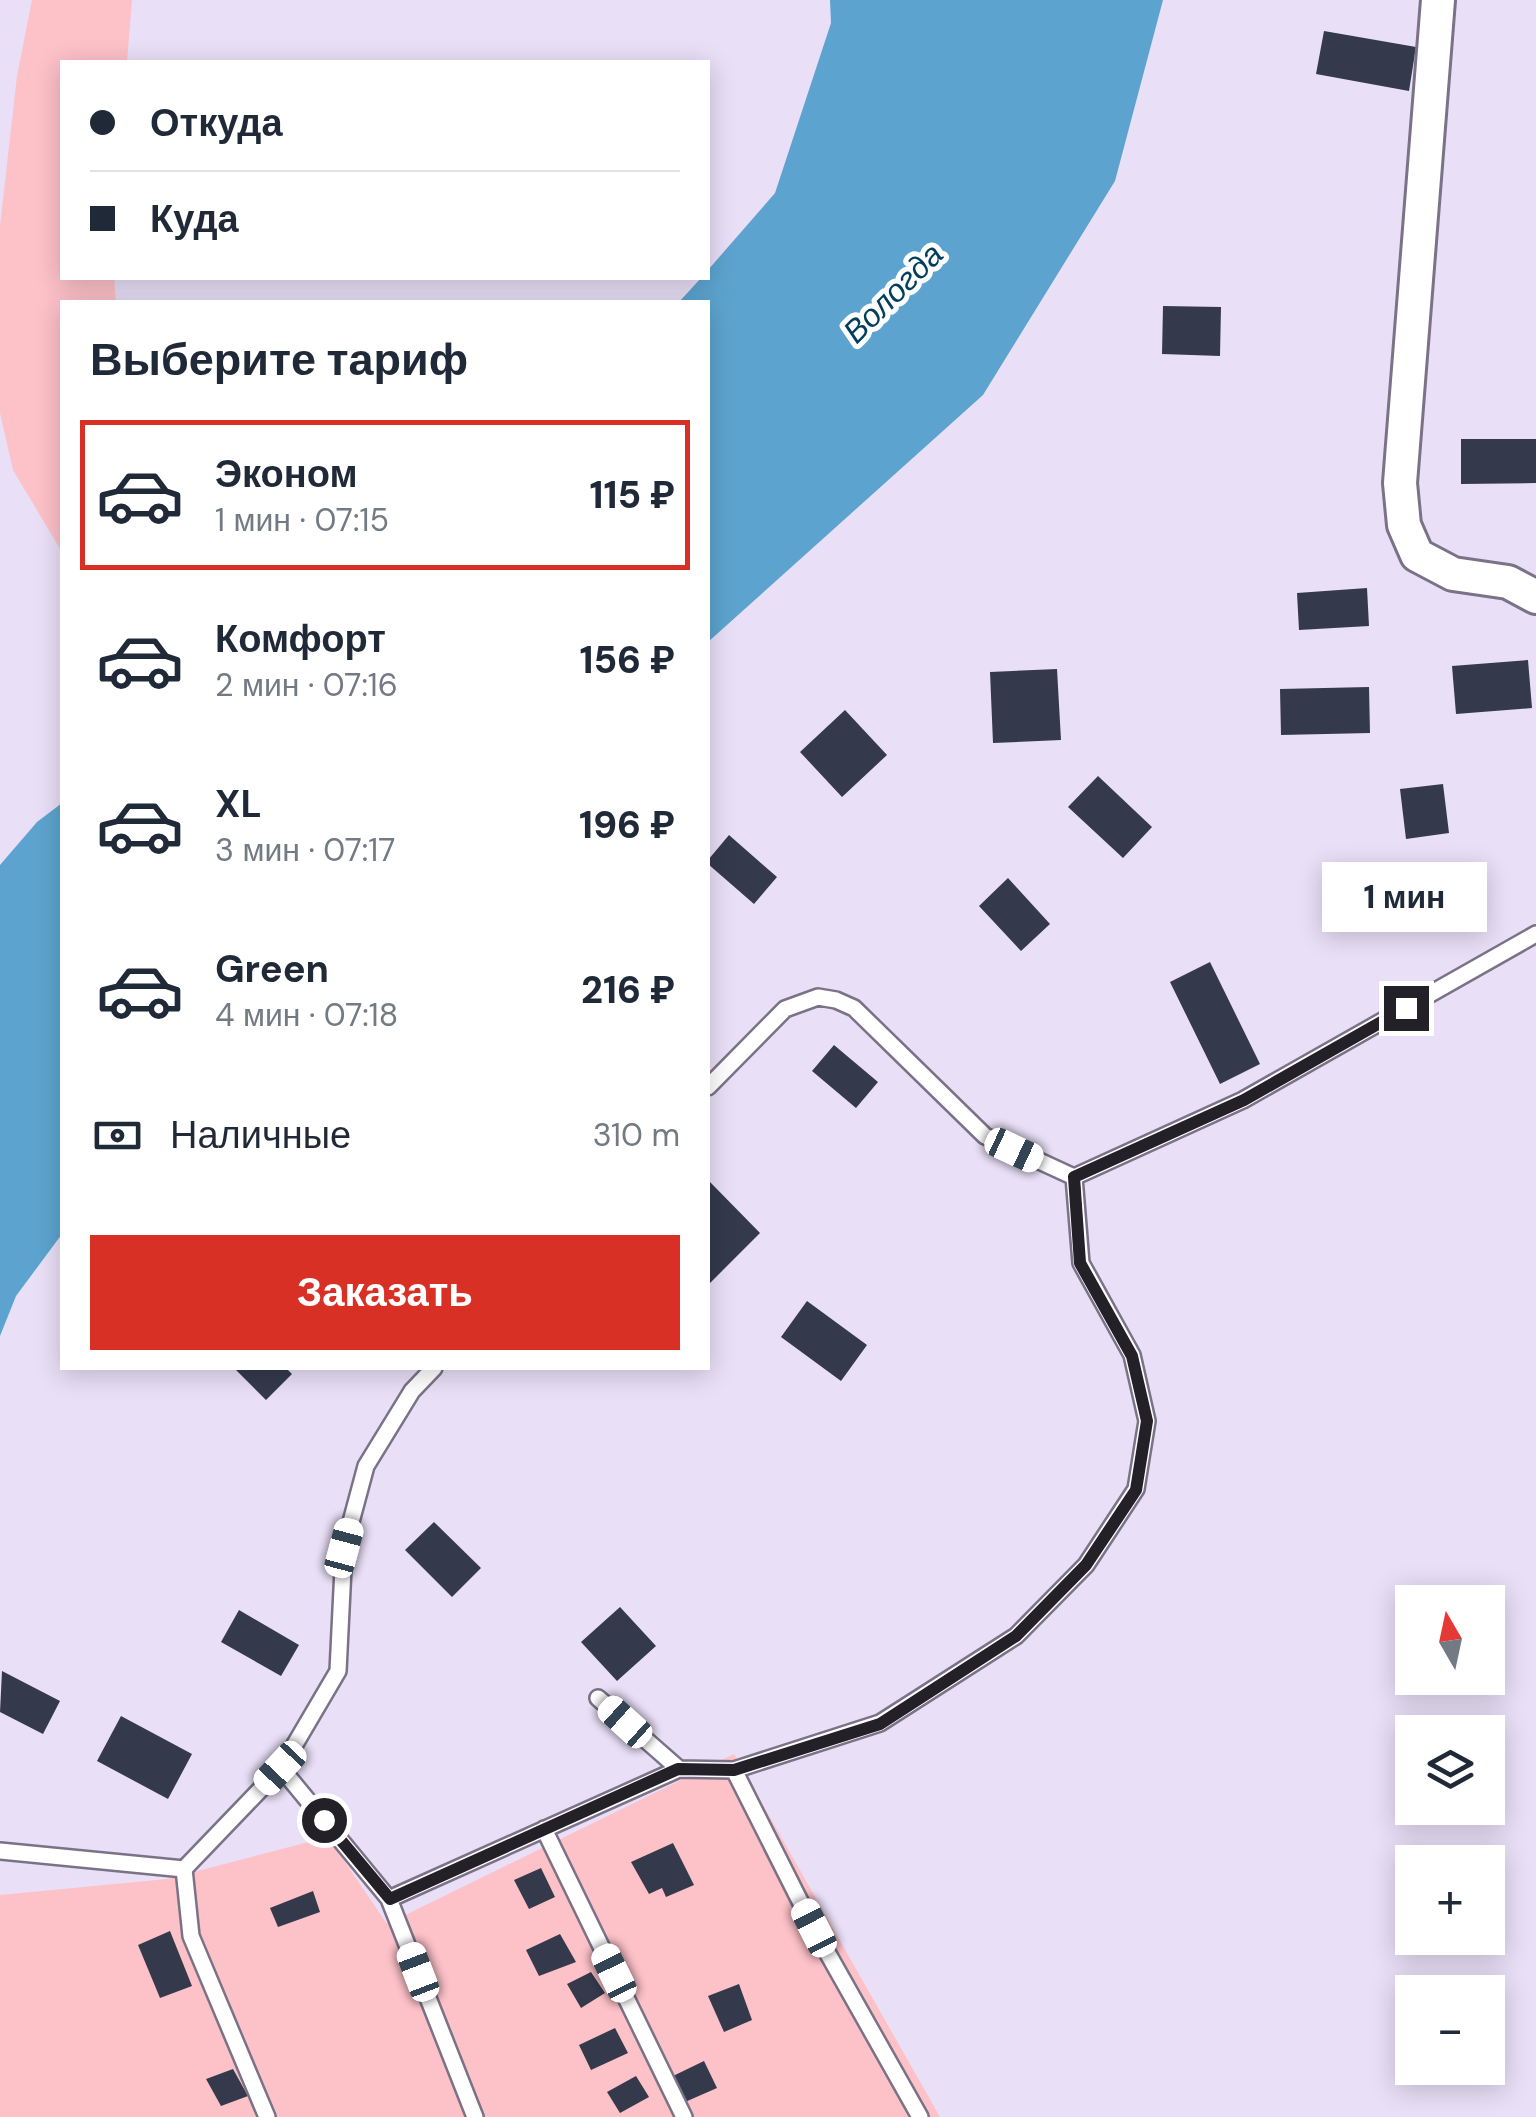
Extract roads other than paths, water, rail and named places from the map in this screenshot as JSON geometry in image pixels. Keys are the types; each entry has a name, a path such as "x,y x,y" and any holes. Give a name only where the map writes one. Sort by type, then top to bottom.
{"street":[{"path":"1438,0 1400,484 1404,525 1418,555 1453,574 1508,582 1536,597"}],"lane":[{"path":"710,1085 784,1009 818,997 836,1000 854,1008 985,1136 1074,1177 1244,1100 1536,934"},
{"path":"390,1899 678,1769 734,1770 880,1724 1016,1636 1086,1565 1136,1490 1147,1421 1132,1356 1080,1263 1074,1177"},
{"path":"267,2117 191,1936 184,1870 280,1768 338,1671 344,1548 366,1466 412,1391 432,1370"},
{"path":"598,1698 678,1769"},
{"path":"280,1768 390,1899 474,2117"},
{"path":"734,1770 814,1928 920,2117"},
{"path":"544,1830 684,2117"},
{"path":"0,1851 184,1870"}],"water":[{"name":"Вологда","path":"830,0 1163,0 1115,181 983,395 710,640 710,300 681,300 699,280 710,280 710,268 775,193 831,23"},
{"path":"60,805 60,1237 16,1296 0,1336 0,865 37,822"}]}
